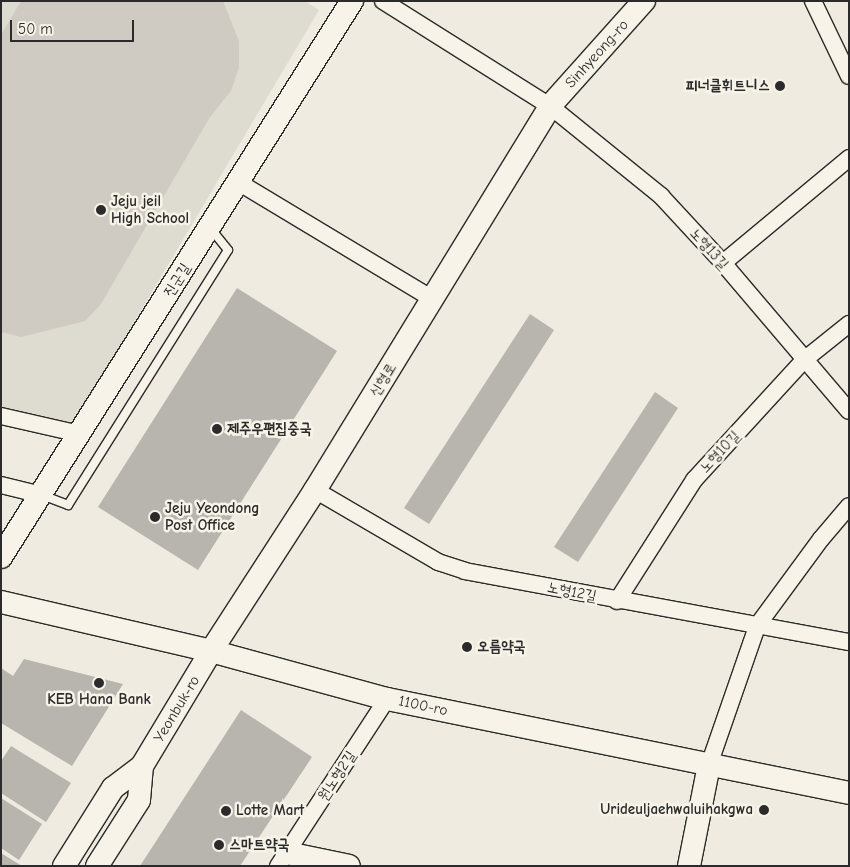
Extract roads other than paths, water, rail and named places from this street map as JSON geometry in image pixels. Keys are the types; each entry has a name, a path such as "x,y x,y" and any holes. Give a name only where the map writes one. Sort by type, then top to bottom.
{"main road":[{"name":"진군길","path":"1,557 42,495 352,1"},
{"name":"Sinhyeong-ro","path":"550,106 644,1"},
{"name":"신형로","path":"211,651 315,490 550,106"},
{"name":"1100-ro","path":"1,602 211,651 387,699 849,793"},
{"name":"Yeonbuk-ro","path":"64,866 113,788 142,766 211,651"},
{"path":"690,866 709,765"},
{"name":"Yeonbuk-ro","path":"97,866 139,800 142,766"},
{"name":"원노형2길","path":"282,859 349,866"}],"street":[{"name":"노형13길","path":"383,1 550,106 661,196 723,263 849,411"},
{"path":"813,1 849,76"},
{"path":"723,263 849,158"},
{"path":"238,182 433,299"},
{"name":"노형10길","path":"616,601 694,480 804,360 849,324"},
{"path":"1,416 80,434"},
{"path":"1,485 42,495"},
{"name":"노형12길","path":"315,490 438,562 465,571 616,601 849,642"},
{"path":"709,765 757,626 820,539 849,506"},
{"name":"원노형2길","path":"282,859 387,699"}],"lane":[{"path":"42,495 68,504 228,250 210,227"}],"place":[{"name":"피너클휘트니스","path":"780,86"},
{"name":"Jeju jeil High School","path":"101,210"},
{"name":"제주우편집중국","path":"217,429"},
{"name":"Jeju Yeondong Post Office","path":"155,517"},
{"name":"오름약국","path":"467,647"},
{"name":"KEB Hana Bank","path":"99,683"},
{"name":"Urideuljaehwaluihakgwa","path":"764,810"},
{"name":"Lotte Mart","path":"226,811"},
{"name":"스마트약국","path":"219,845"}]}
